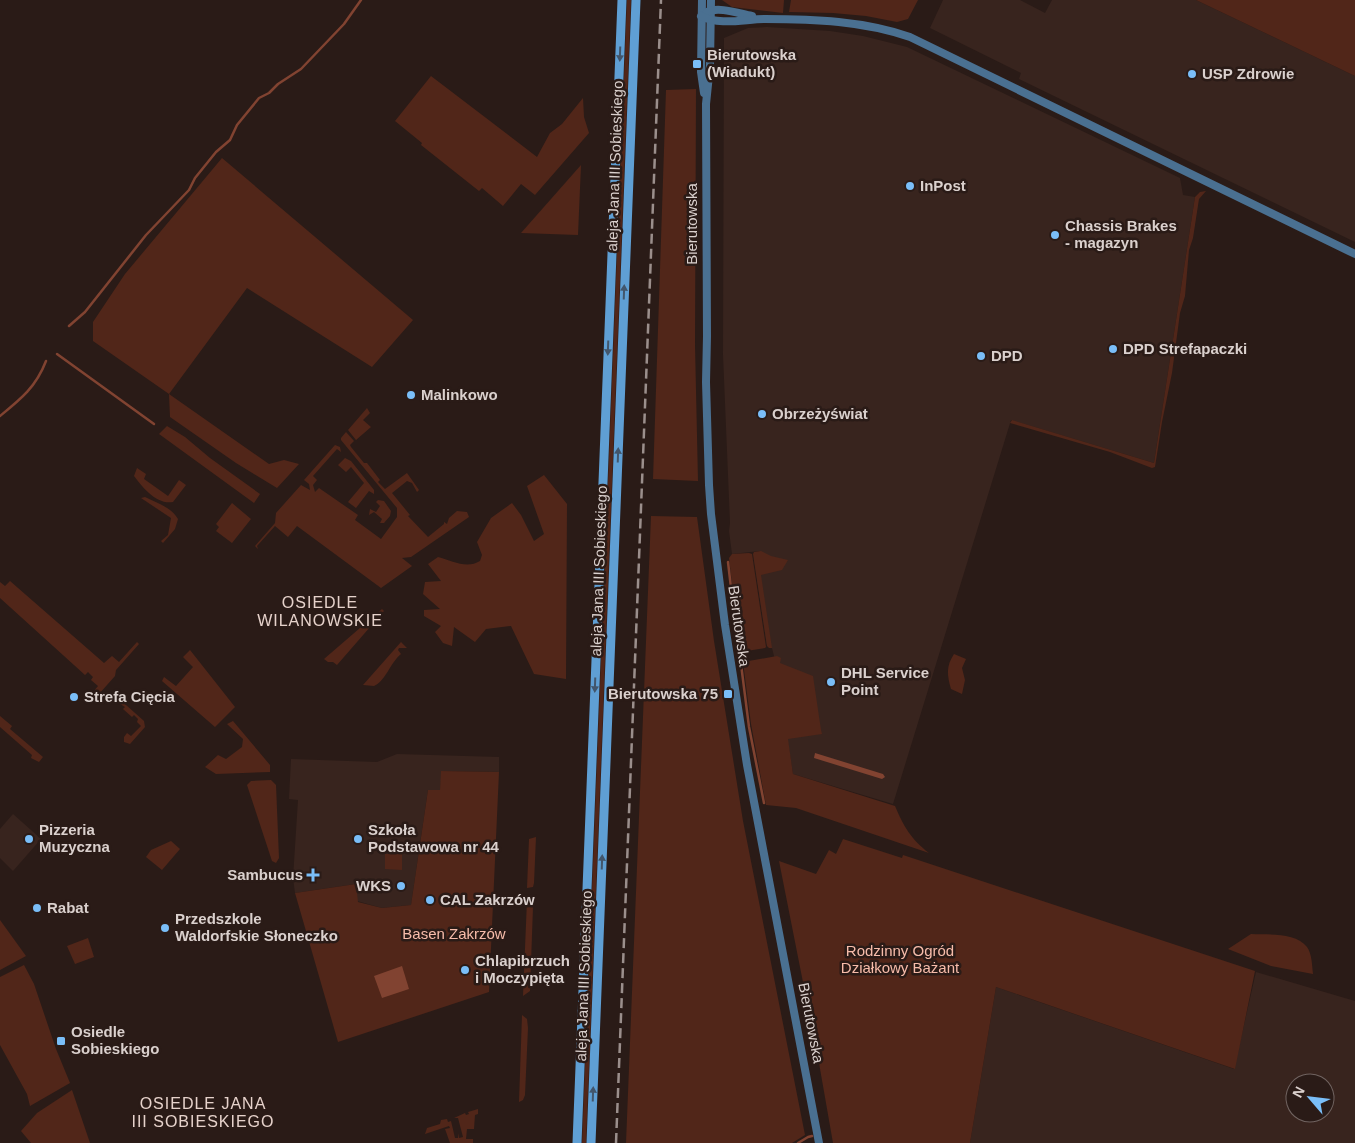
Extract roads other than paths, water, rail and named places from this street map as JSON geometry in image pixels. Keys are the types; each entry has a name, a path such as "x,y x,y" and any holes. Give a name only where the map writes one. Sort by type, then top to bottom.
{"main road":[{"name":"aleja Jana III Sobieskiego","path":"577,1143 622,0"},
{"name":"aleja Jana III Sobieskiego","path":"591,1143 636,0"}],"street":[{"name":"Bierutowska","path":"702,0 701,72 706,104"},
{"name":"Bierutowska","path":"711,0 710,65 706,104 706,382 709,485 713,528 725,624 747,765 819,1143"},
{"path":"764,19 723,10 710,10 702,16 710,21 764,19 835,22 888,30 910,37 1355,254"}],"waterway":[{"path":"69,326 85,312 146,235 189,190 195,178 216,152 230,140 237,125 259,98 269,93 278,84 301,69 344,24 361,0"},
{"path":"57,354 154,424"},
{"path":"0,416 33,385 46,361"},
{"path":"728,562 734,614"},
{"path":"735,625 739,650"},
{"path":"741,664 749,727 764,803"},
{"path":"798,1143 812,1136"}],"railway":[{"path":"616,1143 661,0"}],"place":[{"name":"Bierutowska (Wiadukt)","path":"697,64"},
{"name":"USP Zdrowie","path":"1192,74"},
{"name":"InPost","path":"910,186"},
{"name":"Chassis Brakes - magazyn","path":"1055,235"},
{"name":"DPD Strefapaczki","path":"1113,349"},
{"name":"DPD","path":"981,356"},
{"name":"Malinkowo","path":"411,395"},
{"name":"Obrzeżyświat","path":"762,414"},
{"name":"DHL Service Point","path":"831,682"},
{"name":"Bierutowska 75","path":"728,694"},
{"name":"Strefa Cięcia","path":"74,697"},
{"name":"Pizzeria Muzyczna","path":"29,839"},
{"name":"Szkoła Podstawowa nr 44","path":"358,839"},
{"name":"Sambucus","path":"313,875"},
{"name":"WKS","path":"401,886"},
{"name":"CAL Zakrzów","path":"430,900"},
{"name":"Rabat","path":"37,908"},
{"name":"Przedszkole Waldorfskie Słoneczko","path":"165,928"},
{"name":"Chlapibrzuch i Moczypięta","path":"465,970"},
{"name":"Osiedle Sobieskiego","path":"61,1041"}],"district":[{"name":"OSIEDLE WILANOWSKIE","path":"320,611"},
{"name":"OSIEDLE JANA III SOBIESKIEGO","path":"203,1112"}],"park label":[{"name":"Basen Zakrzów","path":"454,934"},
{"name":"Rodzinny Ogród Działkowy Bażant","path":"900,960"}]}
